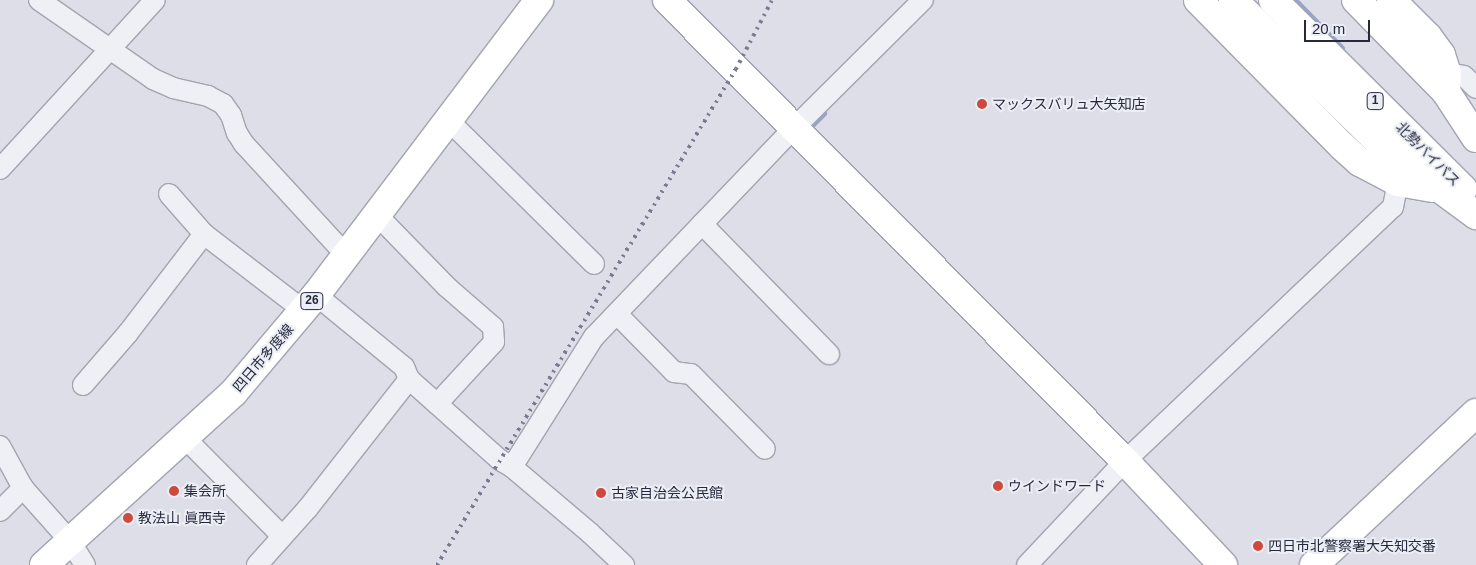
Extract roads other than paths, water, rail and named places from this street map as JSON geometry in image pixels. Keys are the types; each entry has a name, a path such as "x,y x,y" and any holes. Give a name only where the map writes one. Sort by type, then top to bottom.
{"main road":[{"name":"四日市多度線","path":"44,565 234,392 310,303 539,0"},
{"path":"668,0 793,129 1125,462 1223,565"},
{"path":"1198,0 1360,162 1398,182 1441,189"},
{"name":"1","path":"1233,0 1336,103 1386,149 1476,215"},
{"name":"北勢バイパス","path":"1273,0 1476,202"},
{"path":"1356,0 1395,40 1447,82"},
{"path":"1391,0 1428,37 1441,56 1447,82 1476,138"},
{"path":"1316,564 1476,413"}],"street":[{"path":"39,0 153,78 173,88 208,96 223,104 231,114 237,133 244,144 346,255"},
{"path":"0,169 155,0"},
{"path":"512,467 594,337 793,129 922,0"},
{"path":"1447,82 1464,76 1476,88"},
{"path":"448,120 594,264"},
{"path":"1027,565 1125,462 1393,207 1398,182"},
{"path":"170,194 204,234 404,367 409,378 500,460 512,467 590,533 624,565"},
{"path":"376,215 447,287 494,327 494,342 438,404"},
{"path":"702,224 829,354"},
{"path":"83,385 128,333 204,234"},
{"path":"617,314 674,372 691,374 765,449"},
{"path":"257,565 308,508 409,378"},
{"path":"184,438 282,536"},
{"path":"0,446 23,488 70,541 85,565"},
{"path":"0,511 23,488"}],"waterway":[{"path":"1294,0 1341,48"},
{"path":"811,125 823,113"}],"railway":[{"path":"437,565 736,69 772,0"}],"place":[{"name":"マックスバリュ大矢知店","path":"982,104"},
{"name":"ウインドワード","path":"998,486"},
{"name":"集会所","path":"174,491"},
{"name":"古家自治会公民館","path":"601,493"},
{"name":"教法山 眞西寺","path":"128,518"},
{"name":"四日市北警察署大矢知交番","path":"1258,546"}]}
